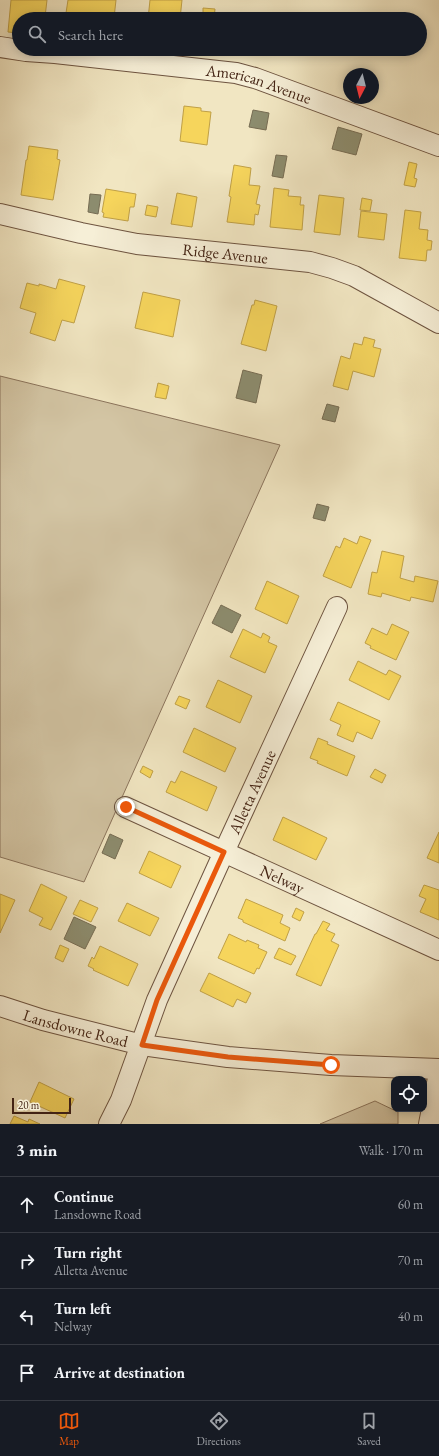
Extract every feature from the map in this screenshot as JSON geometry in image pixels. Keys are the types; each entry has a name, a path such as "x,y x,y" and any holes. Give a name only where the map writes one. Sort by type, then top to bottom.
{"street":[{"name":"American Avenue","path":"0,47 12,49"},
{"name":"American Avenue","path":"82,56 236,73 255,78 439,146"},
{"name":"Ridge Avenue","path":"0,214 137,244 310,262 354,276 439,323"},
{"name":"Alletta Avenue","path":"109,1124 121,1100 157,1000 337,607"},
{"name":"Nelway","path":"126,807 439,950"},
{"name":"Lansdowne Road","path":"0,1006 43,1020 142,1045 228,1057 331,1065 439,1069"},
{"path":"429,1124 439,1073"}],"shaded area":[{"path":"0,376 280,445 84,882 0,857"},
{"path":"375,1101 391,1109 391,1112 398,1112 398,1124 320,1124"}],"building: Homes":[{"path":"11,0 47,0 46,12 12,12 12,32 8,32"},
{"path":"68,0 116,0 115,12 66,12"},
{"path":"150,0 182,0 181,12 149,12"},
{"path":"203,8 215,9 215,12 203,12"},
{"path":"184,106 201,108 201,111 211,112 207,145 180,141"},
{"path":"29,146 58,150 57,159 60,160 53,200 21,195"},
{"path":"409,162 417,164 414,178 417,179 415,187 404,185"},
{"path":"234,165 251,168 249,185 260,186 256,204 260,205 258,215 255,214 254,225 227,222"},
{"path":"274,188 289,190 288,196 301,197 300,205 304,205 302,230 270,227"},
{"path":"106,189 136,194 134,207 130,207 128,221 103,217 104,213 102,212"},
{"path":"177,193 197,197 192,227 171,224"},
{"path":"319,195 344,198 340,235 314,232"},
{"path":"362,198 372,200 370,211 360,210"},
{"path":"147,205 158,207 156,217 145,215"},
{"path":"405,210 421,212 419,229 428,230 427,240 432,241 431,250 427,250 426,261 399,258"},
{"path":"361,211 387,214 384,240 358,237"},
{"path":"59,279 85,286 74,323 62,320 55,341 30,333 36,313 20,308 27,283 39,286 39,284 56,289"},
{"path":"143,292 180,300 173,337 135,328"},
{"path":"255,300 277,306 266,351 241,344 252,305 254,305"},
{"path":"364,337 375,340 373,347 381,349 374,377 353,371 348,390 333,386 341,356 350,359 354,343 362,345"},
{"path":"158,383 169,386 166,399 155,397"},
{"path":"360,536 371,540 351,588 323,576 336,546 340,548 344,538 357,544"},
{"path":"382,551 404,556 400,578 414,582 415,576 438,581 433,602 411,597 410,601 382,593 381,597 368,594 372,572 377,573"},
{"path":"267,581 299,596 287,624 255,609"},
{"path":"392,624 409,632 396,660 370,648 371,646 365,643 372,628 387,635"},
{"path":"243,629 261,638 263,633 270,637 268,642 277,646 265,673 230,657"},
{"path":"358,661 386,675 389,670 401,676 389,700 349,680"},
{"path":"218,680 252,696 240,723 206,707"},
{"path":"179,696 190,700 186,709 175,704"},
{"path":"338,702 380,721 372,739 357,732 353,742 337,735 341,725 330,720"},
{"path":"194,728 236,748 225,772 183,752"},
{"path":"318,738 328,742 327,744 355,756 347,776 317,763 318,761 310,758"},
{"path":"143,766 153,771 150,778 140,772"},
{"path":"375,769 386,775 382,783 370,777"},
{"path":"181,771 217,787 207,811 166,792 171,781 175,783"},
{"path":"283,817 327,838 316,860 273,840"},
{"path":"439,832 439,863 427,858"},
{"path":"149,851 181,866 171,888 139,873"},
{"path":"41,884 67,897 51,930 39,925 43,918 29,911"},
{"path":"424,885 439,890 439,920 420,912 426,899 419,896"},
{"path":"0,894 15,900 0,933"},
{"path":"246,899 283,915 280,923 290,928 285,941 243,922 243,920 238,918"},
{"path":"80,900 98,908 91,922 73,914"},
{"path":"127,903 159,918 150,936 118,921"},
{"path":"296,908 304,912 300,921 292,917"},
{"path":"323,921 330,924 326,930 335,934 331,941 339,945 321,986 296,975 315,934"},
{"path":"229,934 246,942 247,940 259,945 258,948 267,952 259,969 257,968 254,974 218,958"},
{"path":"60,945 69,949 63,962 55,958"},
{"path":"100,946 138,964 128,986 93,970 94,969 88,966 92,957 94,959"},
{"path":"279,948 296,956 291,965 274,958"},
{"path":"209,973 251,993 246,1003 237,999 233,1007 200,991"},
{"path":"39,1082 74,1099 65,1118 30,1102"},
{"path":"14,1116 28,1122 29,1119 40,1124 10,1124"}],"building: Industry":[{"path":"253,110 269,113 266,130 249,127"},
{"path":"338,127 362,134 356,155 332,149"},
{"path":"276,155 287,156 283,178 272,176"},
{"path":"90,194 101,195 98,214 88,212"},
{"path":"243,370 262,375 256,403 236,398"},
{"path":"327,404 339,407 335,422 322,419"},
{"path":"317,504 329,507 325,521 313,518"},
{"path":"221,605 241,615 232,633 212,623"},
{"path":"110,834 123,840 115,859 102,853"},
{"path":"74,917 96,927 85,949 64,939"}],"route":[{"path":"126,807 224,852 157,1000 142,1045 228,1057 331,1065"}]}
